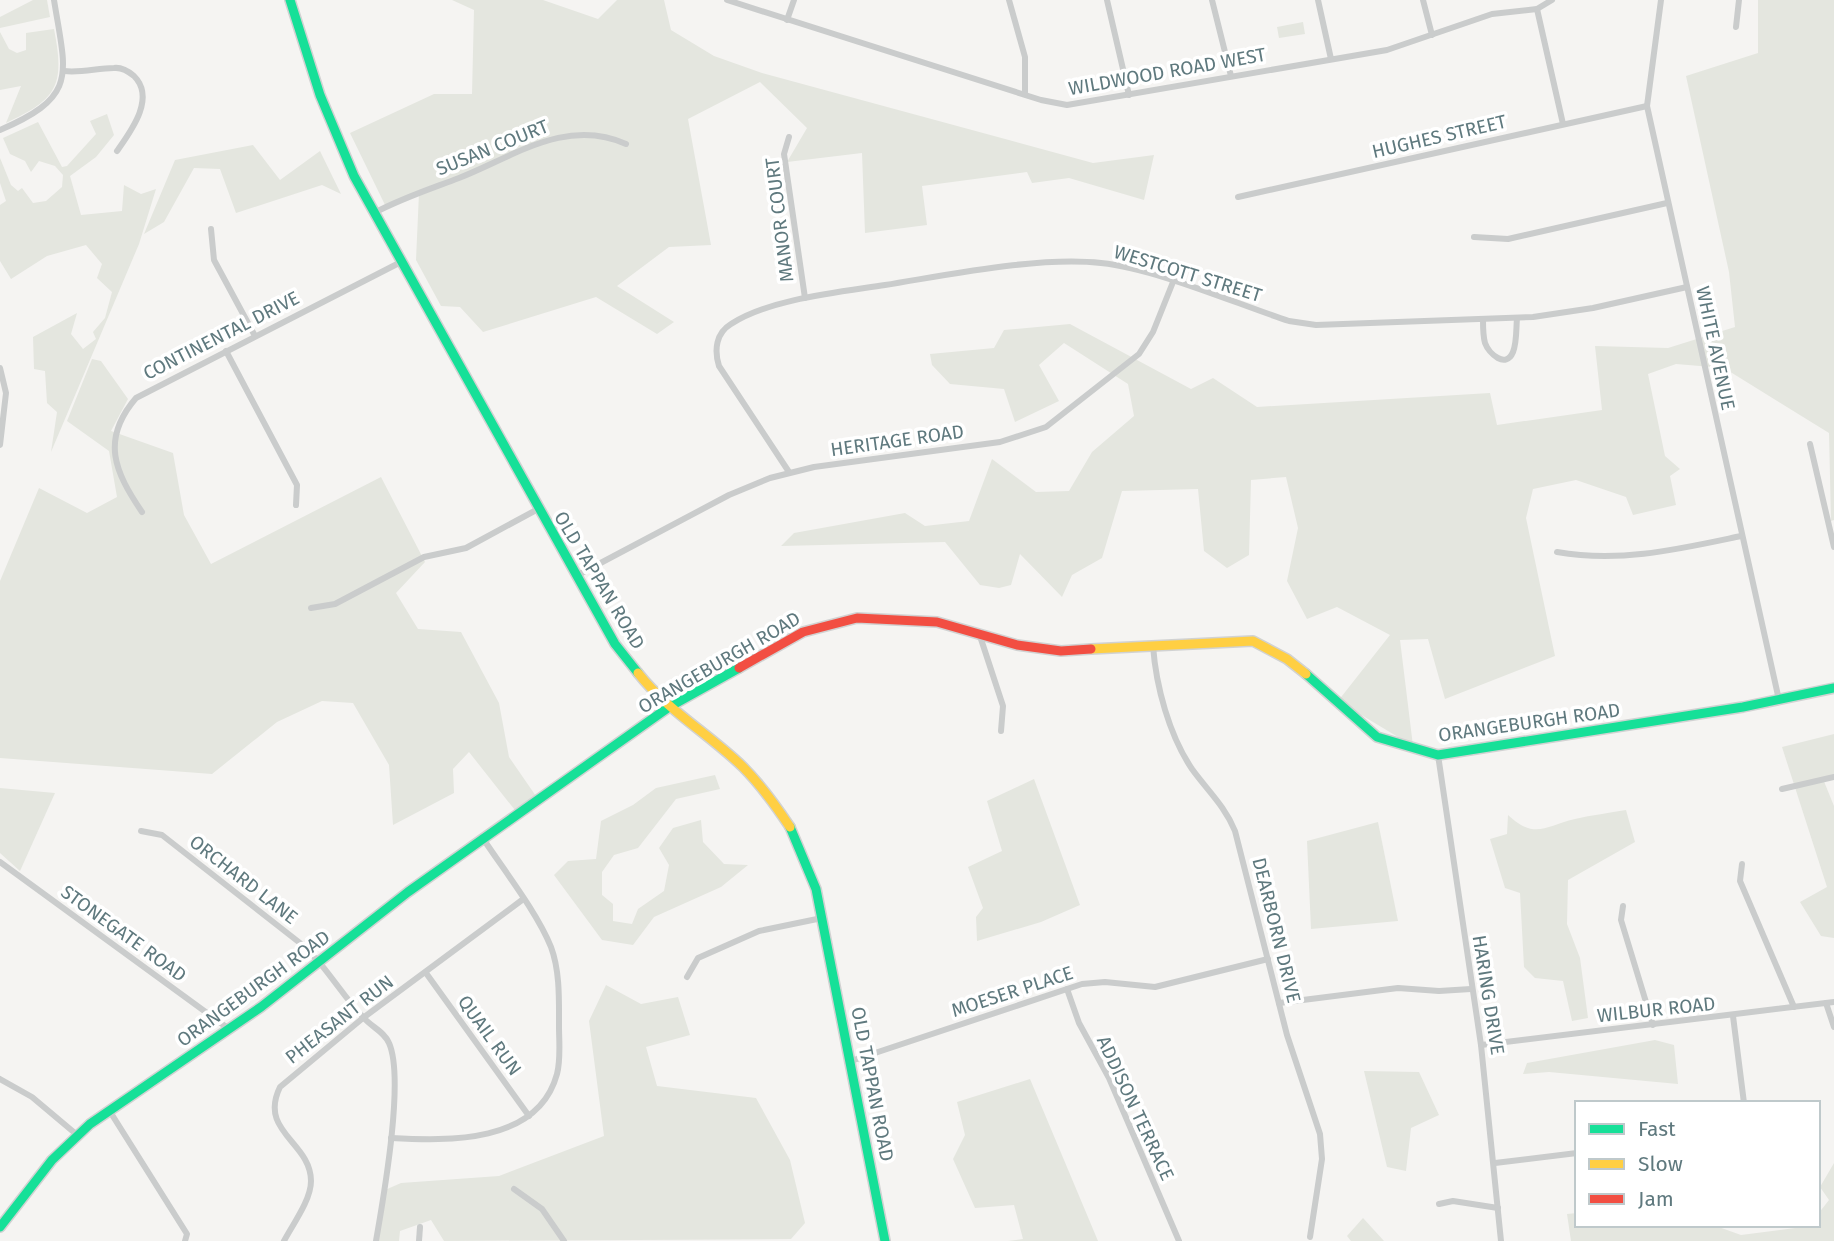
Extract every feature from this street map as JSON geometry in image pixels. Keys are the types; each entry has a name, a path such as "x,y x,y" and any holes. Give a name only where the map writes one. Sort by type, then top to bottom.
{"street":[{"path":"0,130 41,110 53,100 61,87 64,71 54,0"},
{"name":"OLD TAPPAN ROAD","path":"290,0 330,123 374,214 621,654 669,707 743,767 772,800 805,856 822,918 886,1241"},
{"name":"WILDWOOD ROAD WEST","path":"727,0 1067,105 1387,50 1493,14 1537,9"},
{"path":"787,20 794,0"},
{"path":"1009,0 1025,57 1025,94"},
{"path":"1107,0 1129,95"},
{"path":"1212,0 1231,76"},
{"path":"1318,0 1331,59"},
{"path":"1423,0 1432,35"},
{"path":"1552,0 1537,9 1563,124"},
{"name":"WHITE AVENUE","path":"1661,0 1647,106 1779,700"},
{"path":"1736,27 1739,0"},
{"path":"64,71 86,73 114,68 127,70 137,79 143,92 141,109 117,151"},
{"name":"HUGHES STREET","path":"1238,197 1647,106"},
{"name":"SUSAN COURT","path":"374,214 401,199 557,136 609,136 626,144"},
{"name":"MANOR COURT","path":"789,137 784,154 805,298"},
{"path":"1475,237 1508,239 1667,203"},
{"path":"211,229 214,260 255,336"},
{"name":"CONTINENTAL DRIVE","path":"142,512 121,480 115,440 128,407 140,394 401,262"},
{"name":"WESTCOTT STREET","path":"789,472 719,366 716,350 720,335 730,324 805,298 940,276 1057,262 1114,265 1302,324 1517,318 1593,308 1687,287"},
{"name":"HERITAGE ROAD","path":"576,576 729,495 789,472 1000,442 1046,427 1139,354 1153,332 1173,282"},
{"path":"1483,320 1486,346 1497,358 1503,360 1509,358 1514,351 1517,318"},
{"path":"226,351 297,485 296,505"},
{"path":"0,368 6,393 0,445"},
{"path":"1810,444 1834,547"},
{"path":"311,607 335,604 424,557 466,548 538,509"},
{"path":"1557,552 1584,557 1641,555 1741,536"},
{"name":"ORANGEBURGH ROAD","path":"0,1227 76,1134 229,1029 482,838 669,707 803,632 828,623 857,618 916,620 1017,645 1061,651 1240,639 1262,644 1281,654 1377,737 1404,749 1438,755 1779,700 1834,688"},
{"path":"979,634 1003,706 1001,731"},
{"name":"DEARBORN DRIVE","path":"1153,646 1156,676 1183,753 1222,805 1235,831 1279,1003 1322,1148 1310,1237"},
{"name":"HARING DRIVE","path":"1438,755 1481,1045 1502,1241"},
{"path":"1782,789 1834,777"},
{"name":"ORCHARD LANE","path":"141,831 162,835 321,962 363,1018 384,1035 393,1053 391,1138 376,1241"},
{"path":"391,1138 461,1138 506,1128 529,1116 548,1094 558,1072 559,999 551,947 482,838"},
{"name":"STONEGATE ROAD","path":"0,862 229,1029"},
{"path":"1742,864 1740,881 1794,1007"},
{"name":"PHEASANT RUN","path":"284,1241 309,1191 311,1176 306,1162 275,1118 276,1095 285,1080 363,1018 522,900"},
{"path":"1623,906 1620,920 1653,1025"},
{"path":"687,977 698,958 760,931 822,918"},
{"name":"MOESER PLACE","path":"850,1061 1093,982 1154,987 1268,959"},
{"name":"QUAIL RUN","path":"426,973 529,1116"},
{"path":"1279,1003 1398,988 1451,992 1471,989"},
{"name":"ADDISON TERRACE","path":"1067,989 1079,1023 1109,1078 1179,1241"},
{"name":"WILBUR ROAD","path":"1481,1045 1834,1002"},
{"path":"1826,1003 1834,1027"},
{"path":"1733,1016 1744,1101"},
{"path":"0,1079 32,1097 76,1134"},
{"path":"109,1110 187,1234 185,1241"},
{"path":"1495,1163 1575,1153"},
{"path":"514,1189 542,1209 564,1241"},
{"path":"1439,1204 1453,1202 1498,1208"},
{"path":"419,1241 420,1227"}],"shaded area":[{"path":"33,0 47,0 50,17 0,28 0,17"},
{"path":"452,0 543,0 598,19 617,0 664,0 671,30 714,56 762,73 1093,163 1154,155 1144,200 1069,178 1032,183 1027,172 922,186 927,225 865,233 862,153 787,162 807,128 760,82 688,119 711,245 669,247 617,286 674,322 657,334 596,297 483,332 460,307 441,306 416,260 419,193 386,207 350,133 434,94 472,94 474,10"},
{"path":"1758,0 1834,0 1834,520 1831,521 1829,433 1724,368 1676,364 1648,374 1665,456 1680,469 1670,476 1676,505 1633,515 1626,497 1576,480 1533,489 1526,518 1555,656 1445,699 1428,639 1400,640 1413,746 1338,701 1390,635 1337,607 1307,619 1287,581 1298,528 1286,477 1251,480 1249,555 1227,568 1204,551 1198,489 1122,491 1102,558 1072,575 1062,597 1020,554 1011,585 999,588 980,585 945,542 781,546 794,533 905,513 925,526 969,521 992,459 1036,492 1069,491 1092,452 1134,416 1128,384 1064,343 1039,365 1059,401 1015,422 1004,389 950,384 932,365 930,354 994,348 1004,330 1070,324 1191,389 1213,378 1257,407 1490,393 1497,425 1602,410 1595,346 1668,348 1735,327 1729,272 1686,76 1758,53"},
{"path":"1303,22 1305,34 1279,38 1277,27"},
{"path":"54,29 58,64 54,88 37,106 6,123 21,86 0,90 0,32 9,49 17,53 26,50 26,33"},
{"path":"107,114 114,135 96,157 70,176 81,215 122,211 124,185 141,194 156,189 139,244 51,452 57,412 47,403 45,371 34,369 33,337 77,313 71,334 83,349 96,339 93,332 105,318 112,292 97,278 102,264 86,245 47,256 11,279 0,261 0,205 6,201 0,183 0,158 11,185 18,191 22,188 33,203 46,201 62,187 63,175 55,166 39,161 31,172 25,161 10,154 3,138 38,122 62,167 67,166 96,134 90,121"},
{"path":"253,145 280,180 320,151 341,194 322,185 236,213 220,169 194,168 164,222 144,234 175,160"},
{"path":"92,359 101,361 128,399 111,431 173,453 184,515 211,564 381,477 425,562 396,593 418,629 461,632 499,703 509,757 538,799 518,814 469,752 453,769 454,793 393,825 389,765 353,703 322,701 277,722 212,774 0,758 0,581 39,488 87,513 117,497 109,451 67,421"},
{"path":"1834,734 1834,777 1823,779 1834,806 1834,938 1821,936 1800,902 1827,887 1782,747"},
{"path":"715,775 720,789 676,799 638,848 614,855 602,872 602,895 613,904 613,921 632,924 638,909 664,891 669,865 659,848 673,828 701,820 703,842 724,864 748,865 721,887 654,917 633,945 602,940 554,875 568,861 596,859 601,821 633,805 656,788"},
{"path":"1034,779 1080,905 1041,922 977,941 976,917 983,908 968,867 1002,851 987,801"},
{"path":"0,788 55,793 20,871 0,853"},
{"path":"1626,810 1635,842 1568,880 1567,924 1580,958 1588,1018 1572,1021 1563,981 1535,978 1524,967 1520,893 1505,888 1490,839 1507,834 1508,815 1526,827 1540,829 1575,819"},
{"path":"1378,822 1398,921 1311,929 1307,841"},
{"path":"606,985 641,1004 678,997 690,1035 646,1047 657,1086 756,1098 790,1160 805,1223 791,1239 444,1241 431,1220 400,1231 399,1241 375,1241 385,1190 401,1183 499,1176 604,1136 589,1021"},
{"path":"1655,1040 1674,1045 1678,1084 1549,1072 1523,1074 1527,1063"},
{"path":"1364,1071 1419,1072 1439,1115 1411,1128 1406,1171 1387,1167"},
{"path":"1030,1079 1098,1241 1008,1241 1023,1239 1014,1205 975,1208 953,1159 965,1135 957,1102"},
{"path":"1834,1163 1834,1241 1571,1241 1567,1214 1575,1213 1575,1227 1719,1227 1741,1235 1820,1227 1820,1211 1829,1200 1820,1187"},
{"path":"1363,1218 1384,1241 1351,1241 1347,1236"}],"traffic: fast":[{"path":"290,0 320,95 354,176 615,644 638,673"},
{"path":"0,1227 52,1160 90,1124 261,1007 408,892 669,707 739,668"},
{"path":"1306,674 1377,737 1438,755 1743,707 1834,688"},
{"path":"790,827 816,889 885,1241"}],"traffic: slow":[{"path":"1091,649 1253,641 1287,659 1306,674"},
{"path":"638,673 662,699 743,767 790,827"}],"traffic: jam":[{"path":"739,668 803,632 857,618 937,622 1017,645 1061,651 1091,649"}]}
